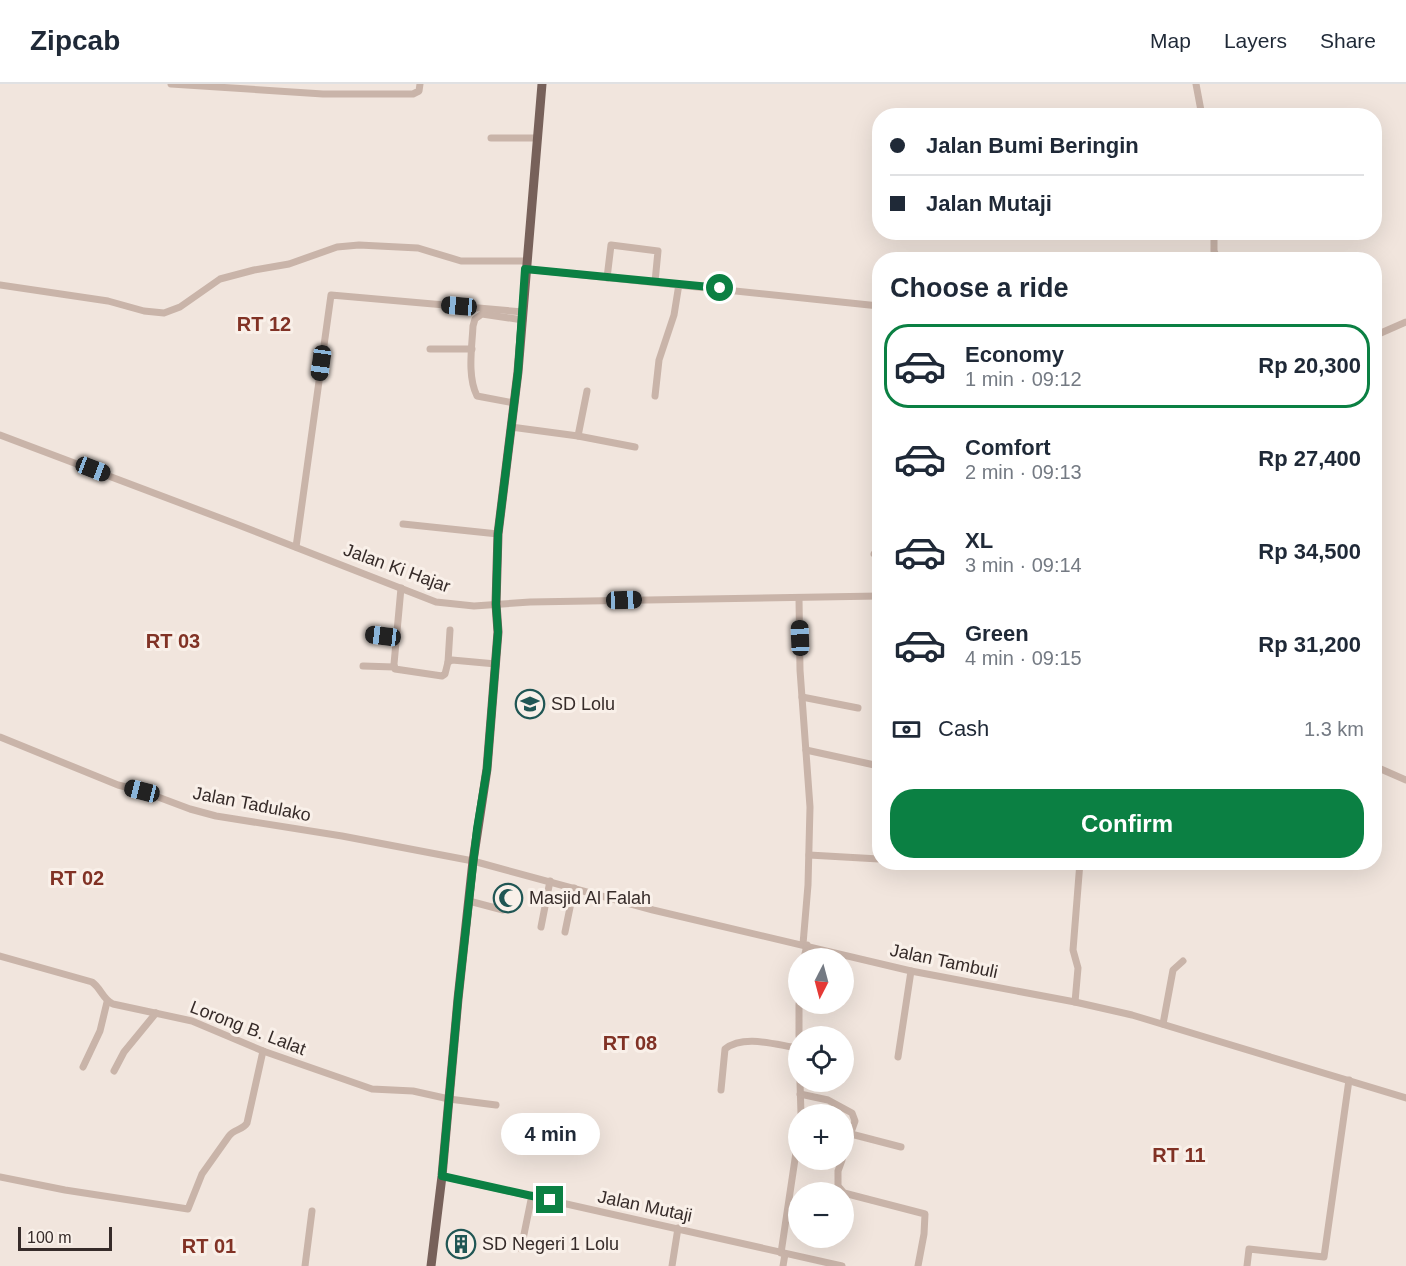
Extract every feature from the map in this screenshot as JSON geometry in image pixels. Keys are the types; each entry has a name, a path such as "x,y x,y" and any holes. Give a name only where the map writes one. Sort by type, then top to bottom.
{"main road":[{"path":"431,1266 473,861 487,769 498,632 496,604 498,534 523,316 542,84"}],"street":[{"path":"171,84 323,94 413,94 419,91 420,84"},
{"path":"1196,84 1200,108"},
{"path":"491,138 536,138"},
{"path":"0,285 108,301 144,311 164,313 180,307 220,279 289,264 338,247 359,245 418,248 460,261 526,265 607,278 872,305"},
{"path":"607,278 611,245 658,251 655,282"},
{"path":"655,396 659,360 674,315 679,284"},
{"path":"296,547 331,295 523,316"},
{"path":"514,403 477,396 474,388 472,349 474,321 480,314 523,316"},
{"path":"1382,332 1406,322"},
{"path":"430,349 472,349"},
{"path":"578,436 587,391"},
{"path":"511,427 635,447"},
{"name":"Jalan Ki Hajar","path":"0,435 436,602 467,606 530,602 872,596"},
{"path":"403,524 498,534"},
{"path":"394,667 401,588"},
{"path":"799,598 802,697 810,807 805,948"},
{"path":"363,666 394,667 399,670 442,676 446,674 450,630"},
{"path":"370,634 396,637"},
{"path":"448,662 454,660 496,664"},
{"path":"802,697 858,708"},
{"name":"Jalan Tadulako","path":"0,737 118,785 216,816 342,836 473,861"},
{"path":"806,750 872,764"},
{"path":"1382,770 1406,780"},
{"path":"809,855 872,859"},
{"name":"Jalan Tambuli","path":"473,861 653,910 911,971 1075,1002 1163,1024 1406,1098"},
{"path":"1075,1002 1078,968 1072,950 1079,870"},
{"path":"541,927 550,881"},
{"path":"565,932 574,888"},
{"path":"469,901 502,910"},
{"path":"0,956 92,982 99,988 107,1002 100,1030 83,1067"},
{"path":"1163,1024 1173,970 1183,961"},
{"path":"898,1057 911,971"},
{"name":"Lorong B. Lalat","path":"107,1002 192,1021 263,1051 372,1089 413,1091 449,1099 496,1105"},
{"path":"114,1071 118,1061 156,1013"},
{"path":"721,1090 725,1049 732,1044 740,1041 788,1047"},
{"path":"0,1177 65,1190 188,1209 202,1174 231,1132 243,1128 247,1123 263,1051"},
{"path":"1247,1266 1249,1249 1324,1257 1349,1080"},
{"path":"800,1104 800,1094 836,1104"},
{"path":"854,1135 901,1147"},
{"path":"783,1266 794,1170"},
{"path":"840,1170 838,1186 844,1193 925,1214 918,1266"},
{"name":"Jalan Mutaji","path":"442,1176 843,1266"},
{"path":"521,1249 532,1195"},
{"path":"305,1266 312,1211"},
{"path":"672,1266 678,1228"}],"place":[{"name":"SD Lolu","path":"530,704"},
{"name":"Masjid Al Falah","path":"508,898"},
{"name":"SD Negeri 1 Lolu","path":"461,1244"}],"district":[{"name":"RT 12","path":"264,324"},
{"name":"RT 03","path":"173,641"},
{"name":"RT 02","path":"77,878"},
{"name":"RT 08","path":"630,1043"},
{"name":"RT 11","path":"1179,1155"},
{"name":"RT 01","path":"209,1246"}],"route":[{"path":"550,1200 442,1176 458,999 477,829 487,769 498,632 496,604 498,534 518,372 525,269 720,288"}]}
